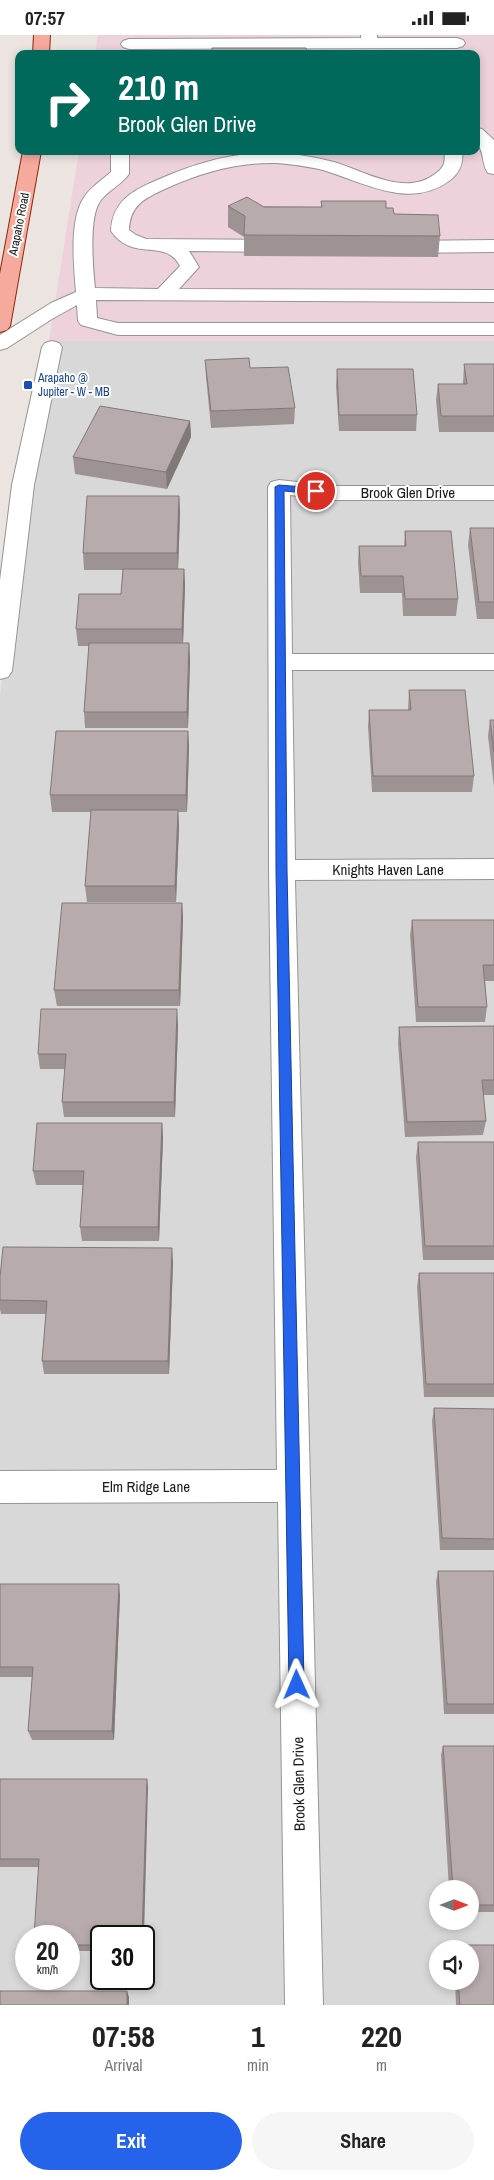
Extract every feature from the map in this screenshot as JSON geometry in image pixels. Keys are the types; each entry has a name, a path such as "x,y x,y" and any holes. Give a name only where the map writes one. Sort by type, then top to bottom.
{"main road":[{"path":"41,50 42,35"},
{"name":"Arapaho Road","path":"0,326 31,155"}],"street":[{"path":"129,44 370,39 400,48 457,44"},
{"path":"480,128 494,130"},
{"path":"480,137 490,146 494,169"},
{"path":"120,155 120,174 91,201 85,213 84,295 88,321 118,329 494,329"},
{"path":"302,246 143,245 129,239 120,231 120,218 126,205 139,196 188,172 242,159 300,160 328,166 382,185 421,186 442,179 452,168 454,155"},
{"path":"164,293 190,267 184,256 170,246"},
{"path":"379,247 494,246"},
{"path":"0,344 45,315 84,295 164,293 494,296"},
{"path":"0,671 23,485 52,347"},
{"name":"Brook Glen Drive","path":"304,2005 292,1486 279,662 279,487 334,493 494,493"},
{"path":"279,662 494,662"},
{"name":"Knights Haven Lane","path":"282,870 494,869"},
{"name":"Elm Ridge Lane","path":"0,1487 292,1486"}],"shaded area":[{"path":"98,35 494,35 494,341 49,341 78,155 480,155 480,50 96,50"},
{"path":"49,341 494,341 494,2005 0,2005 0,694"}],"building":[{"path":"212,48 306,48 306,50 212,50"},
{"path":"247,197 264,207 322,207 321,201 386,201 386,208 393,208 394,214 438,215 440,236 244,235 245,216 228,206"},
{"path":"249,358 250,368 288,367 295,408 211,411 205,360"},
{"path":"464,364 494,364 494,416 441,416 438,384 467,384"},
{"path":"337,369 413,369 417,415 339,415"},
{"path":"100,406 190,421 166,472 73,457"},
{"path":"87,496 179,496 177,553 83,553"},
{"path":"470,528 494,528 494,602 479,602"},
{"path":"405,531 451,531 458,599 405,599 403,576 361,576 359,546 406,546"},
{"path":"123,569 184,569 182,629 76,629 79,594 121,594"},
{"path":"89,643 189,643 187,712 84,712"},
{"path":"409,690 465,690 474,776 373,776 369,710 411,710"},
{"path":"490,720 494,720 494,752"},
{"path":"56,731 188,731 186,795 50,795"},
{"path":"91,810 178,810 175,886 85,886"},
{"path":"62,903 182,903 179,990 54,990"},
{"path":"412,920 494,920 494,965 483,965 487,1007 418,1007"},
{"path":"41,1009 177,1009 174,1102 62,1102 66,1054 38,1054"},
{"path":"494,1026 494,1080 482,1080 486,1121 407,1122 399,1027"},
{"path":"37,1123 162,1123 158,1227 80,1227 84,1171 33,1171"},
{"path":"418,1142 494,1142 494,1246 425,1246"},
{"path":"3,1247 172,1248 168,1361 42,1361 47,1301 0,1300"},
{"path":"419,1273 494,1273 494,1384 426,1384"},
{"path":"434,1408 494,1409 494,1539 442,1538"},
{"path":"438,1571 494,1571 494,1704 447,1704"},
{"path":"0,1584 119,1584 112,1731 28,1731 33,1667 0,1667"},
{"path":"443,1746 494,1746 494,1905 479,1905 479,1880 452,1880"},
{"path":"0,1779 147,1779 142,1925 90,1925 90,1945 80,1945 80,1925 35,1925 39,1859 0,1859"},
{"path":"479,1945 494,1945 494,2005 460,2005 459,1990 479,1990"},
{"path":"0,1991 127,1991 127,2005 0,2005"}],"place":[{"name":"Arapaho @ Jupiter - W - MB","path":"28,385"}],"route":[{"path":"297,1685 282,870 279,487 316,491"}]}
